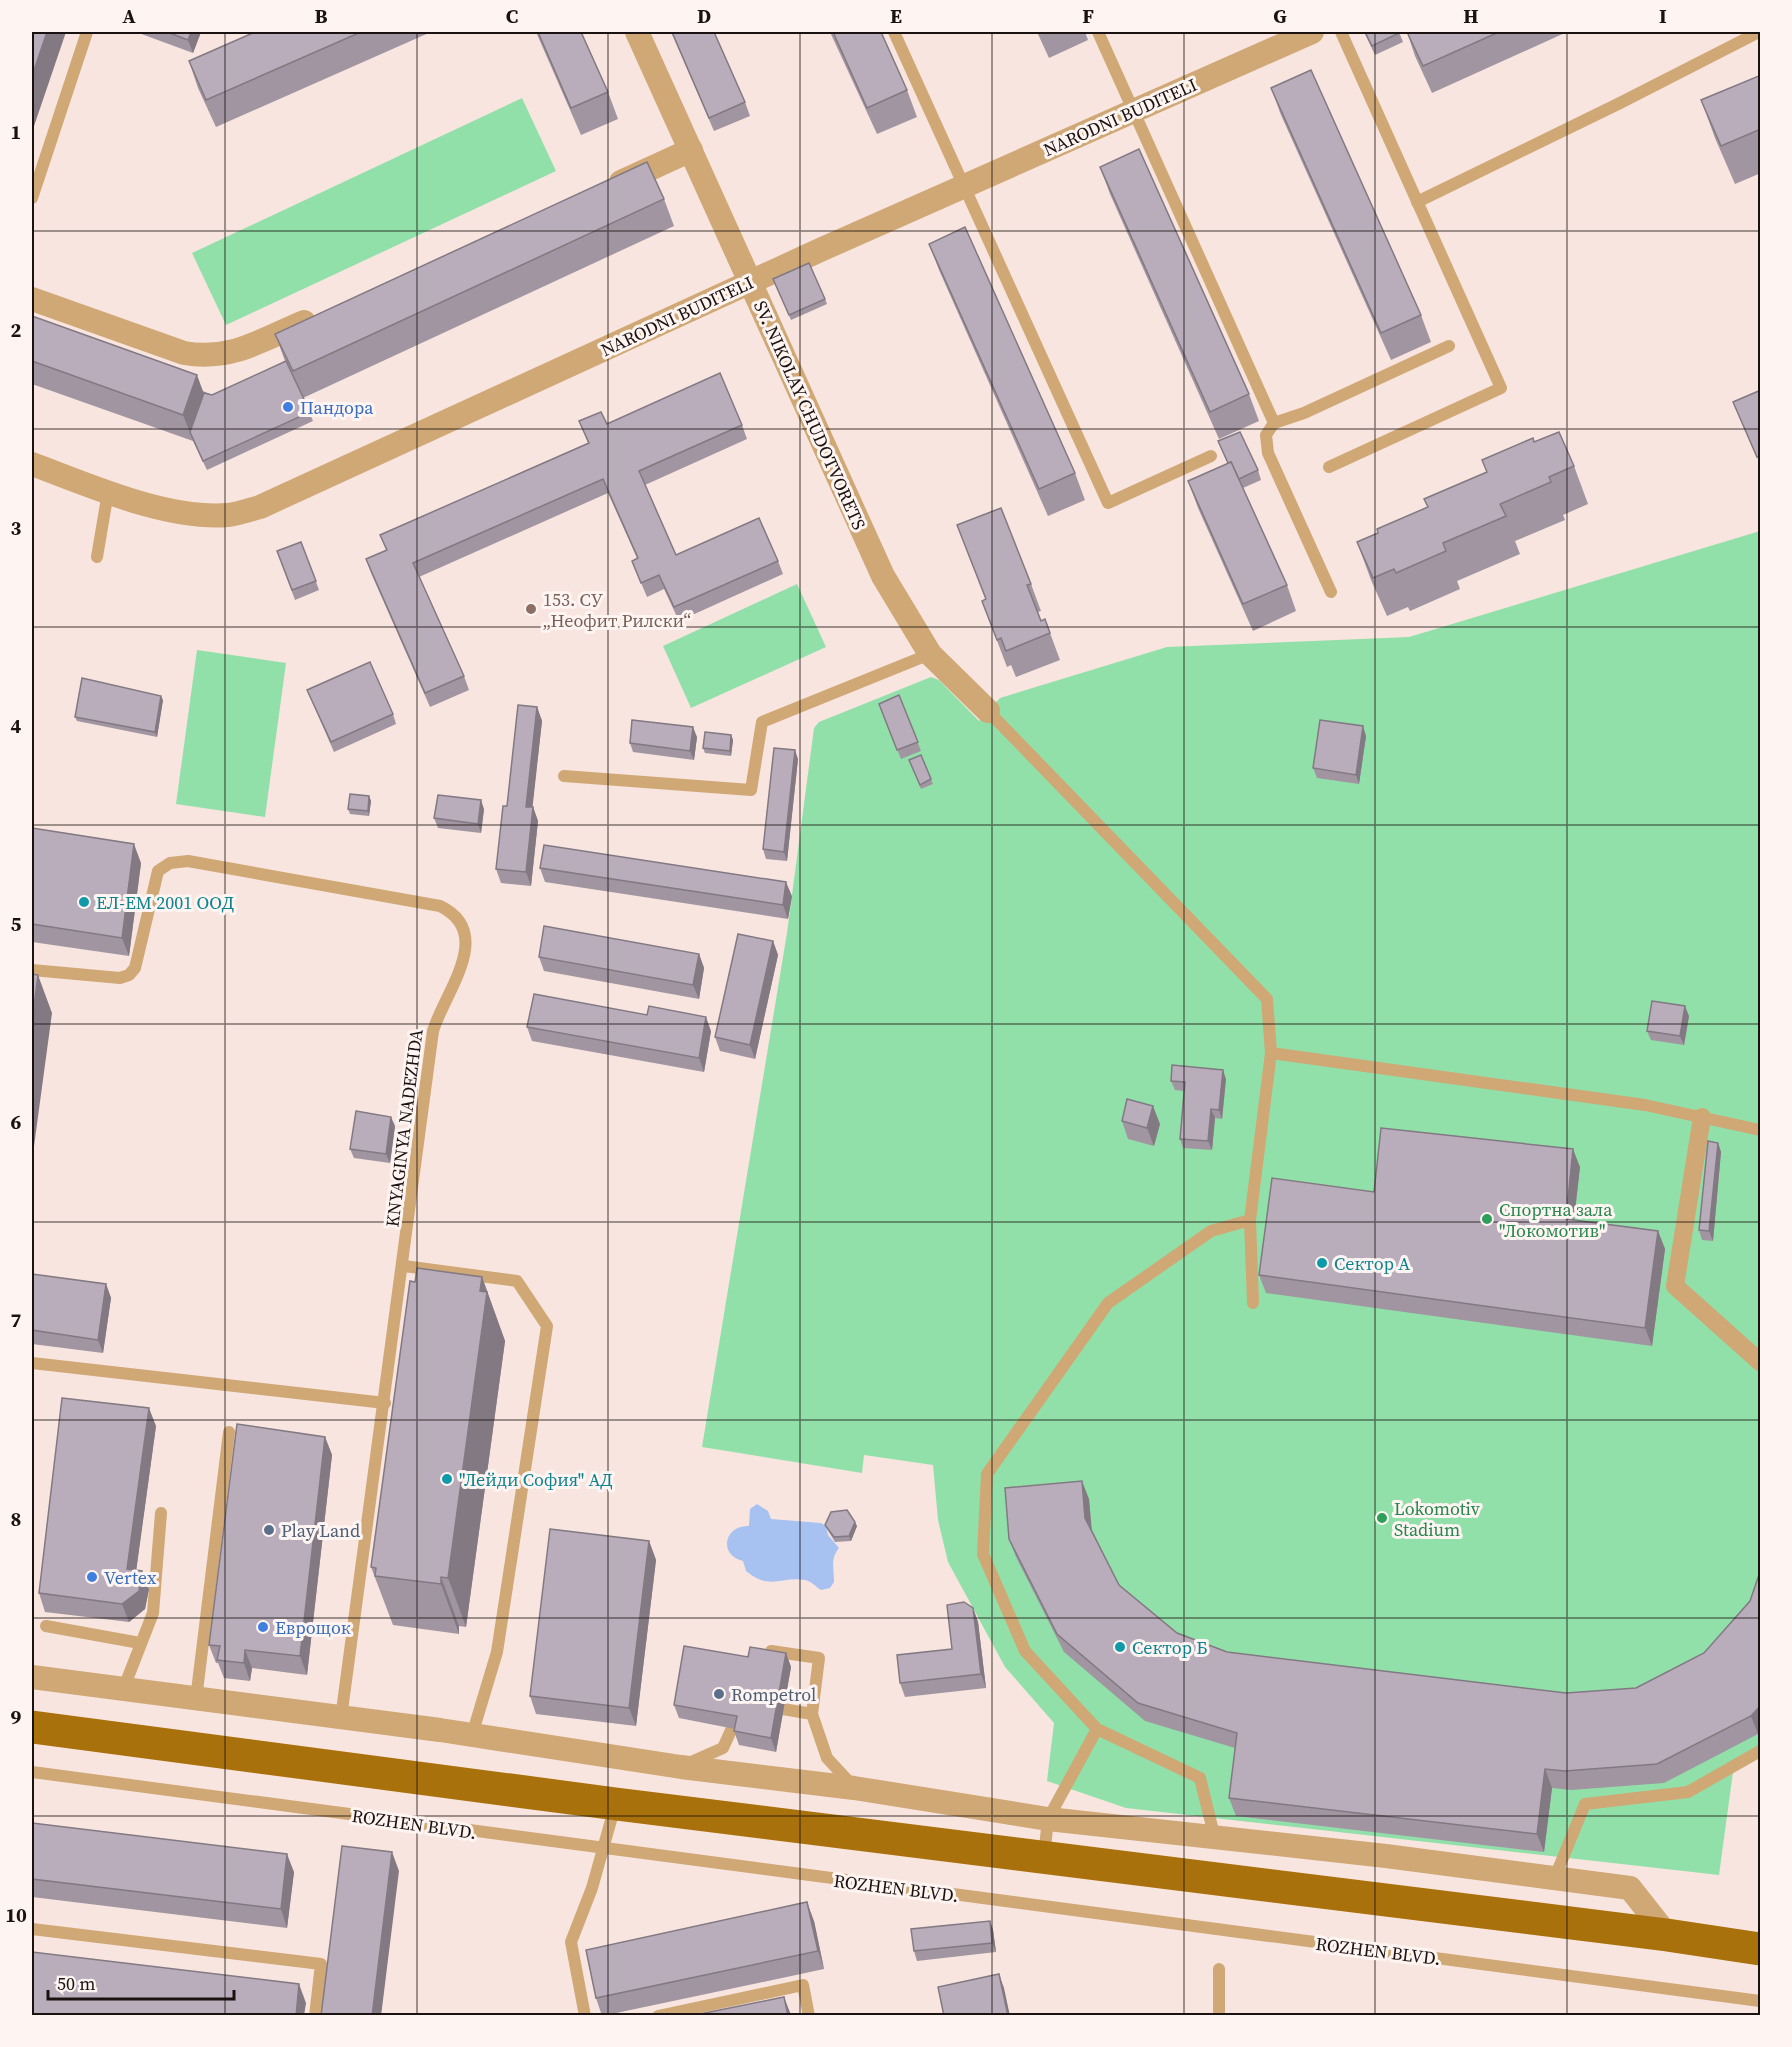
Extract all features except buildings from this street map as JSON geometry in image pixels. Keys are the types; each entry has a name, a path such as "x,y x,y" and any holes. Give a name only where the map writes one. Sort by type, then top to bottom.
{"main road":[{"path":"32,1727 616,1804 1761,1948"}],"street":[{"name":"SV. NIKOLAY CHUDOTVORETS","path":"637,32 883,576 930,654 988,711"},
{"name":"NARODNI BUDITELI","path":"32,464 108,492 193,514 229,515 260,507 750,282 1312,32"},
{"path":"604,190 691,150"},
{"path":"32,299 184,353 209,357 231,353 330,310"},
{"path":"1702,1117 1675,1286 1761,1362"},
{"path":"32,1677 472,1735 681,1767 854,1788 1048,1819 1555,1876 1630,1888 1667,1935"}],"lane":[{"path":"32,198 87,32"},
{"path":"894,32 1108,503 1211,456"},
{"path":"1098,32 1274,423"},
{"path":"1329,467 1501,388 1341,32"},
{"path":"1417,202 1759,32"},
{"path":"1331,592 1268,453 1266,435 1274,423 1304,413 1449,346"},
{"path":"98,557 108,492"},
{"path":"564,776 751,790 762,722 930,654"},
{"path":"988,711 1267,999 1271,1053 1250,1220 1253,1303"},
{"name":"KNYAGINYA NADEZHDA","path":"32,970 120,978 129,975 135,968 158,871 170,863 199,863 440,906 452,912 462,925 462,971 439,1011 433,1032 404,1266 341,1718"},
{"path":"1271,1053 1645,1105 1761,1130"},
{"path":"1215,1839 1200,1778 1097,1729 1025,1651 983,1554 987,1474 1108,1303 1211,1231 1250,1220"},
{"path":"404,1266 517,1281 547,1326 497,1652 472,1735"},
{"path":"32,1363 385,1403"},
{"path":"196,1699 229,1432"},
{"path":"123,1690 153,1613 161,1514"},
{"path":"46,1626 140,1643"},
{"path":"753,1649 819,1658 812,1714 827,1758 854,1788"},
{"path":"783,1709 812,1714"},
{"path":"681,1767 723,1748 732,1728"},
{"path":"1044,1857 1048,1819 1097,1729"},
{"path":"1555,1876 1585,1804 1688,1792 1761,1751"},
{"name":"ROZHEN BLVD.","path":"32,1772 1761,2001"},
{"path":"585,2016 571,1942 592,1888 601,1849 616,1804"},
{"path":"32,1929 321,1964 315,2016"},
{"path":"1219,1969 1219,2016"},
{"path":"658,2016 803,1985 809,2016"}],"green space":[{"path":"522,98 556,171 226,325 192,253"},
{"path":"1760,531 1760,1756 1733,1772 1719,1875 1126,1808 1047,1781 1054,1723 1005,1667 948,1562 938,1520 933,1465 864,1455 862,1473 702,1447 787,933 814,728 819,722 931,677 939,680 979,721 1000,698 1167,647 1409,637"},
{"path":"797,584 826,647 691,708 663,646"},
{"path":"197,650 286,663 265,817 176,804"}],"water":[{"path":"757,1504 768,1511 771,1519 821,1523 826,1526 828,1535 839,1548 833,1560 834,1582 830,1588 821,1590 805,1580 797,1579 776,1582 762,1580 746,1571 743,1561 730,1553 727,1541 730,1535 734,1530 749,1526 750,1509"}],"place":[{"name":"Пандора","path":"288,407"},
{"name":"153. СУ „Неофит Рилски“","path":"531,609"},
{"name":"ЕЛ-ЕМ 2001 ООД","path":"84,902"},
{"name":"Спортна зала \"Локомотив\"","path":"1487,1219"},
{"name":"Сектор А","path":"1322,1263"},
{"name":"\"Лейди София\" АД","path":"447,1479"},
{"name":"Lokomotiv Stadium","path":"1382,1518"},
{"name":"Play Land","path":"269,1530"},
{"name":"Vertex","path":"92,1577"},
{"name":"Еврощок","path":"263,1627"},
{"name":"Сектор Б","path":"1120,1647"},
{"name":"Rompetrol","path":"719,1694"}]}
